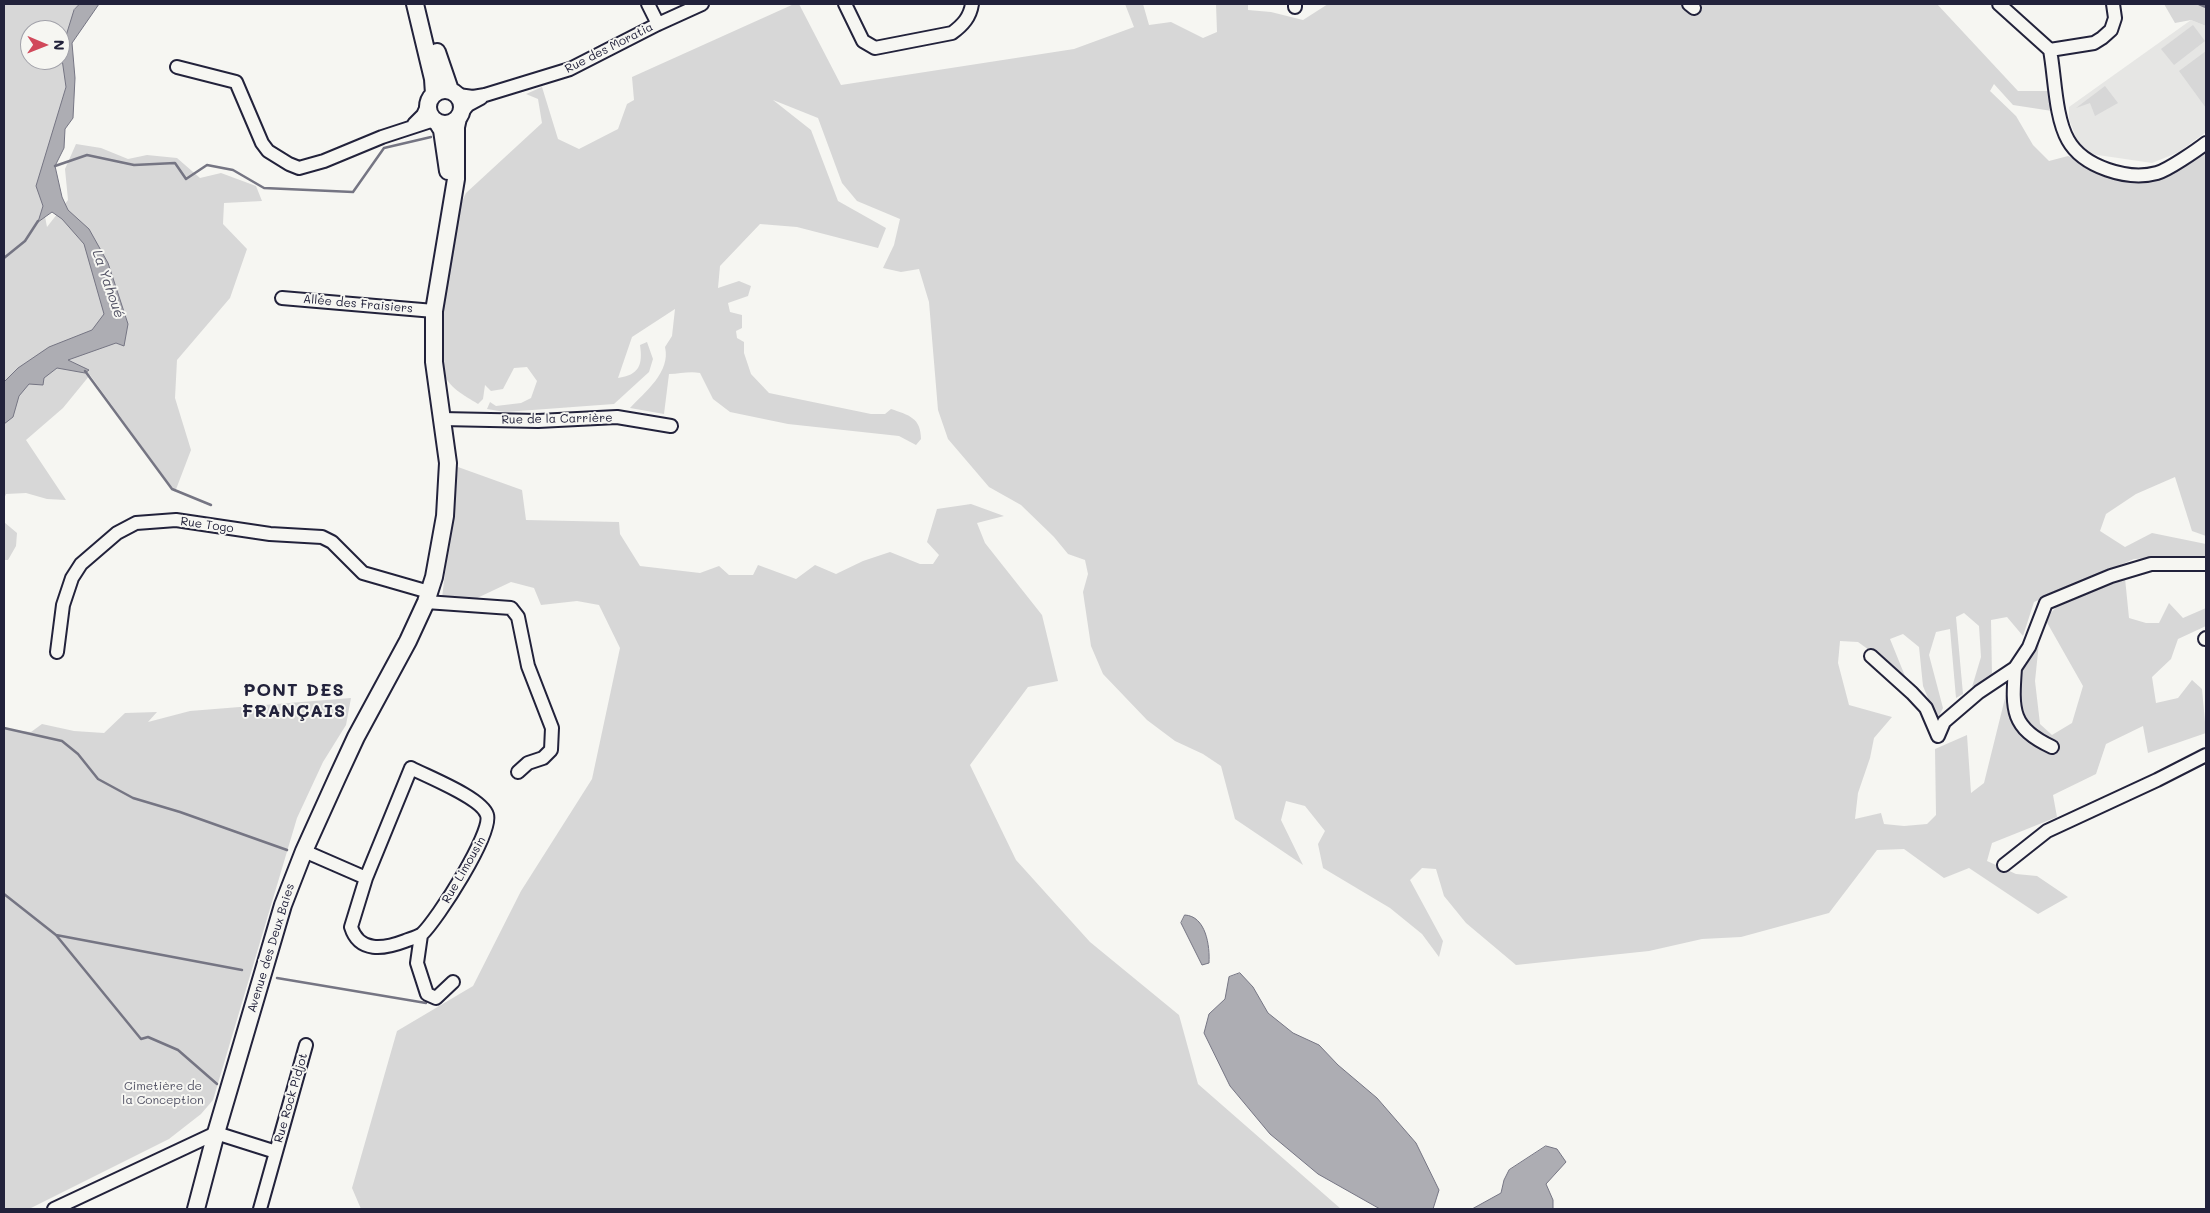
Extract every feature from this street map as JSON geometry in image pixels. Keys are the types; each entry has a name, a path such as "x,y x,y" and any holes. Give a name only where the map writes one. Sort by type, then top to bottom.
{"main road":[{"name":"Avenue des Deux Baies","path":"415,4 434,79 433,110 442,130 446,152 451,215"},
{"path":"426,4 440,63 454,92 461,100 460,115 450,123 433,110 438,91 454,92"},
{"name":"Avenue des Deux Baies","path":"196,1209 216,1133 283,905 304,851 356,737 378,698 426,595 441,544 448,488 446,436 434,362 434,311 456,179 456,126 460,115"}],"street":[{"path":"648,4 658,24"},
{"name":"Rue des Moratia","path":"460,115 468,105 486,96 570,69 702,4"},
{"path":"845,4 863,42 875,48 952,33 968,18 972,4"},
{"path":"1999,4 2050,50 2061,121 2067,139 2077,153 2108,170 2148,175 2159,173 2205,145"},
{"path":"2050,50 2094,43 2102,38 2111,30 2115,18 2113,4"},
{"path":"177,68 236,82 262,143 268,151 288,164 299,168 324,161 382,137 411,128 423,115 433,110"},
{"name":"Rue des Moratia","path":"454,92 473,97 486,96"},
{"name":"Allée des Fraisiers","path":"282,298 434,311"},
{"name":"Rue de la Carrière","path":"442,419 538,421 617,417 671,426"},
{"name":"Rue Togo","path":"57,652 63,605 72,578 81,564 117,533 136,524 176,520 270,534 322,537 332,542 364,573 426,595 511,608 518,617 528,666 552,728 551,750 543,758 528,763 518,772"},
{"path":"1871,656 1926,708 1938,736 1944,722 1979,692 2015,668 2028,648 2046,603 2111,576 2152,564 2206,564"},
{"path":"2015,668 2013,696 2016,713 2025,731 2052,747"},
{"path":"2004,865 2047,831 2206,755"},
{"name":"Rue Limousin","path":"411,768 481,804 488,816 487,830 474,855 444,905 421,935 380,948 368,946 360,941 354,934 351,926 366,878 411,768"},
{"path":"304,851 366,878"},
{"path":"421,935 417,963 427,994 436,998 453,982"},
{"name":"Rue Rock Pidjot","path":"260,1209 306,1045"},
{"path":"54,1209 216,1133"},
{"name":"Rue Rock Pidjot","path":"216,1133 276,1152"}],"shaded area":[{"path":"2191,20 2206,26 2206,132 2179,152 2152,163 2091,154 2078,143 2069,119 2069,107"}],"green space":[{"path":"4,4 80,4 74,10 70,48 70,20 20,20 20,70 68,70 43,206 47,227 68,200 65,169 76,144 101,148 128,159 147,155 177,158 200,178 221,173 256,186 262,201 224,203 223,224 247,249 230,298 177,360 175,398 191,450 175,492 90,375 63,408 26,440 66,500 47,499 26,493 6,494 4,499"},
{"path":"794,4 799,4 841,85 1074,49 1134,27 1125,4 1143,4 1149,25 1171,22 1203,38 1217,32 1216,4 1248,4 1248,10 1271,12 1303,20 1328,4 1937,4 2018,91 2050,91 2052,111 2013,105 1994,84 1990,91 2016,116 2033,145 2049,161 2068,156 2125,179 2203,149 2206,153 2206,536 2192,531 2175,477 2136,494 2106,514 2100,531 2125,547 2152,533 2206,544 2206,559 2186,556 2134,559 2034,602 2023,636 2007,617 1991,620 1992,676 1972,687 1981,657 1979,626 1964,613 1956,617 1963,694 1956,698 1950,629 1936,632 1929,655 1943,708 1937,720 1923,686 1919,647 1903,634 1890,639 1905,676 1858,642 1840,641 1838,663 1849,705 1892,717 1874,738 1870,758 1858,793 1855,819 1881,813 1884,824 1904,826 1927,824 1936,815 1935,749 1967,735 1971,793 1984,783 2009,682 2020,672 2040,633 2035,681 2040,724 2052,735 2072,723 2083,686 2045,619 2065,598 2125,578 2129,618 2146,623 2159,623 2169,603 2183,618 2206,608 2206,626 2178,639 2171,659 2152,677 2156,703 2178,698 2192,680 2202,689 2206,733 2148,753 2143,726 2106,744 2096,774 2053,795 2057,817 1992,843 1987,861 2016,874 2037,876 2068,897 2038,914 1969,868 1944,878 1904,849 1877,850 1829,913 1741,937 1702,939 1649,951 1516,965 1466,923 1444,896 1436,869 1422,868 1410,880 1443,941 1439,957 1422,934 1390,908 1323,868 1318,844 1325,831 1305,806 1286,801 1281,820 1303,865 1235,819 1221,766 1203,754 1175,741 1147,720 1103,674 1091,646 1083,592 1088,574 1085,560 1068,554 1054,537 1021,505 989,487 948,439 938,410 929,302 919,269 901,272 883,268 894,245 900,219 857,201 842,183 818,118 773,100 811,130 838,201 886,228 878,248 797,227 760,224 720,266 718,288 739,281 751,286 748,296 728,303 730,312 742,315 742,328 736,331 737,338 744,342 744,353 751,374 769,393 871,414 885,414 891,409 897,411 913,418 919,426 921,439 916,445 899,436 788,424 730,412 713,399 700,373 696,372 669,374 664,414 630,408 661,373 666,356 665,347 672,336 675,309 632,337 618,378 635,372 638,368 641,358 640,345 647,342 653,359 649,372 614,404 505,412 487,409 490,402 496,406 521,403 531,398 537,381 527,367 514,368 503,389 491,391 485,385 483,399 478,404 457,391 445,377 441,356 442,309 449,254 460,208 466,193 542,123 538,99 526,94 542,87 558,139 579,149 618,129 627,104 634,100 632,77"},
{"path":"2164,4 2206,4 2206,26 2191,20 2175,23"},
{"path":"2193,25 2205,41 2174,65 2161,49"},
{"path":"2206,51 2206,108 2179,71"},
{"path":"2105,86 2118,103 2095,116 2090,103 2076,108"},
{"path":"458,467 522,490 526,520 619,522 620,534 640,566 700,573 719,566 729,575 753,575 758,565 796,579 815,565 836,574 863,561 890,552 920,564 933,564 939,555 927,542 937,509 971,504 1004,516 977,523 985,543 1042,615 1058,681 1028,687 970,765 1016,860 1090,942 1179,1015 1198,1084 1341,1209 361,1209 352,1188 397,1031 473,986 521,891 592,779 620,648 599,605 577,601 541,605 534,588 511,582 475,599 442,598"},
{"path":"4,522 17,533 16,546 8,560 4,560"},
{"name":"Cimetière de la Conception","path":"351,698 346,725 323,762 297,818 213,1100 201,1114 169,1139 29,1209 4,1209 4,729 31,732 42,724 74,731 104,733 125,713 157,712 148,722 190,711"}],"water":[{"name":"La Yahoué","path":"80,4 99,4 72,43 75,78 73,118 65,129 64,148 55,166 62,197 68,210 89,229 108,263 128,324 124,346 116,343 68,360 89,370 85,373 57,368 44,378 43,385 29,384 19,396 13,417 4,424 4,382 18,368 49,347 92,330 104,314 84,244 62,219 52,212 38,222 43,206 36,186 66,87 64,70 70,70 70,23 74,10"},
{"path":"1185,915 1192,917 1202,926 1209,948 1209,963 1202,965 1181,923"},
{"path":"1240,973 1253,987 1268,1013 1293,1033 1319,1045 1338,1065 1377,1098 1416,1143 1439,1190 1433,1209 1380,1209 1318,1174 1270,1134 1230,1086 1204,1033 1209,1014 1225,999 1229,977"},
{"path":"1546,1146 1557,1149 1566,1162 1546,1184 1553,1200 1553,1209 1472,1209 1501,1193 1509,1170"}],"waterway":[{"path":"2199,4 2206,7"},
{"path":"55,166 87,155 134,165 175,163 186,179 207,165 233,170 264,188 353,192 384,148 431,137"},
{"path":"4,258 25,241 38,221"},
{"path":"85,371 172,489 211,505"},
{"path":"4,728 62,741 78,754 98,779 133,798 180,812 287,850"},
{"path":"4,894 56,935 242,970"},
{"path":"56,935 141,1039 148,1037 178,1050 217,1084"},
{"path":"277,978 426,1003"}],"district":[{"name":"PONT DES FRANÇAIS","path":"294,700"}]}
